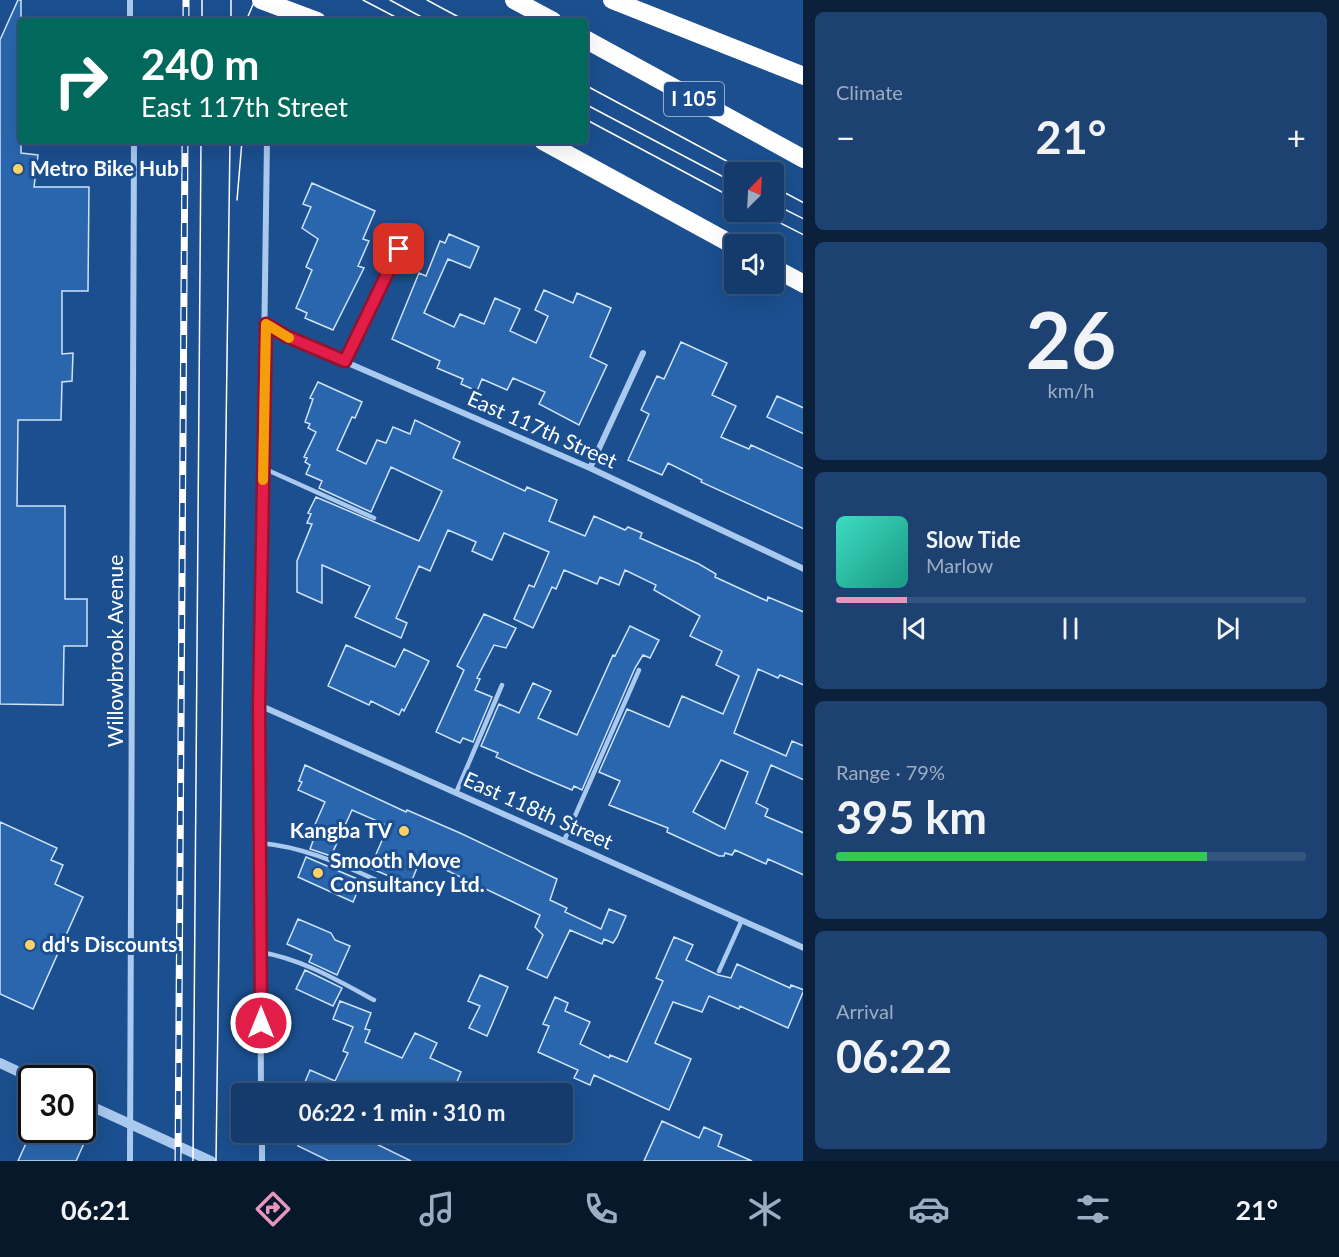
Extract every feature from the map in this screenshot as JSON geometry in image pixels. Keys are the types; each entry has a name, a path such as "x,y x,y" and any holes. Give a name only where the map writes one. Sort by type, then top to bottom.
{"highway":[{"path":"261,0 309,18"},
{"path":"287,0 319,18"},
{"path":"514,0 547,18"},
{"path":"612,0 803,76"},
{"name":"I 105","path":"588,41 803,158"},
{"path":"548,144 724,240"},
{"path":"784,273 803,283"}],"street":[{"path":"130,0 130,18"},
{"name":"Willowbrook Avenue","path":"130,1161 134,144"},
{"path":"261,1083 259,705 267,144"},
{"path":"345,361 409,230"},
{"name":"East 117th Street","path":"266,324 286,336 590,468 803,569"},
{"path":"590,468 643,353"},
{"name":"East 118th Street","path":"259,705 803,948"},
{"path":"0,1063 18,1071"},
{"path":"96,1109 211,1161"},
{"path":"262,1143 262,1161"}],"lane":[{"path":"285,18 287,0"},
{"path":"263,468 375,518"},
{"path":"564,841 639,670"},
{"path":"456,793 502,685"},
{"path":"260,843 309,851 392,887"},
{"path":"719,972 742,920"},
{"path":"260,952 283,956 320,970 374,1000"}],"building":[{"path":"18,0 21,0 21,18 18,18 18,144 21,144 21,153 38,155 34,187 89,187 88,291 62,291 62,354 73,353 72,381 62,382 61,420 18,420 17,506 65,506 65,599 87,599 87,646 64,646 63,705 0,704 0,40"},
{"path":"312,183 375,211 363,239 369,241 358,266 364,268 333,330 305,318 307,313 296,308 312,270 306,267 318,239 302,228 311,207 303,204"},
{"path":"449,234 479,247 470,268 448,259 424,313 454,327 460,314 484,324 495,298 520,309 510,331 536,343 548,316 535,310 544,290 573,303 577,293 611,308 590,357 607,365 579,425 539,404 545,392 513,378 507,390 482,379 477,391 461,384 463,379 437,368 440,361 392,339 419,273 426,276 440,241 445,243"},
{"path":"681,342 727,363 712,395 736,406 721,437 749,449 751,445 803,469 803,529 701,482 702,480 668,463 662,475 628,460 649,414 641,410 657,376 664,379"},
{"path":"318,382 362,402 355,418 352,417 337,450 366,464 377,440 386,443 393,427 410,434 415,420 460,442 453,458 525,491 527,487 557,500 549,521 585,536 594,516 625,530 628,527 642,533 640,538 699,564 716,574 715,577 767,601 768,597 803,612 803,685 780,675 778,678 758,669 734,733 786,756 792,741 803,746 803,780 771,765 756,803 768,809 765,816 803,833 803,875 768,859 766,864 735,850 732,855 725,853 724,856 719,856 667,832 668,828 609,805 620,781 599,772 627,709 669,727 682,696 723,714 739,676 716,665 722,651 690,636 700,616 654,590 656,585 625,570 619,585 600,577 597,584 564,570 556,589 552,587 533,628 514,619 529,585 534,587 549,552 504,533 492,560 472,551 476,542 448,530 430,571 419,566 396,618 407,623 401,638 355,617 370,586 322,565 322,603 297,592 297,561 312,524 307,523 311,514 308,513 316,497 419,541 442,491 391,467 371,512 319,488 322,481 306,474 310,465 305,462 307,458 304,457 316,432 308,428 310,424 305,422 313,399 310,398","holes":["721,760 748,772 725,829 693,812"]},
{"path":"777,396 803,408 803,434 767,417"},
{"path":"484,614 516,628 506,648 494,645 477,678 480,679 475,690 492,697 473,742 463,738 460,743 436,732 464,670 457,666"},
{"path":"630,626 659,640 650,658 643,655 635,668 582,790 574,786 572,790 534,774 496,757 498,753 481,746 499,704 519,713 533,683 551,691 538,718 577,735 613,655 615,656"},
{"path":"346,645 395,667 404,649 429,661 404,711 402,709 399,715 371,701 369,705 328,686"},
{"path":"305,765 406,812 407,810 460,833 557,879 550,900 567,908 565,912 601,929 609,909 626,916 617,937 613,943 604,939 602,944 570,930 547,978 527,969 543,935 535,927 540,915 421,858 410,885 370,868 387,829 382,828 384,824 352,810 331,856 310,849 313,841 309,838 325,802 298,790"},
{"name":"dd's Discounts","path":"0,822 57,848 51,860 63,865 55,884 83,897 33,1009 0,994"},
{"path":"306,857 362,881 353,902 298,877"},
{"path":"298,919 331,933 335,940 350,946 337,975 309,962 312,955 287,944"},
{"path":"674,937 693,945 686,960 718,975 731,978 737,964 790,988 791,985 803,990 803,992 788,1028 740,1006 739,1009 709,996 702,1012 673,1002 655,1043 691,1059 669,1110 594,1075 590,1085 574,1078 578,1070 538,1052 549,1026 543,1024 555,997 568,1003 565,1011 590,1022 580,1044 609,1058 610,1055 627,1062 663,981 656,978"},
{"path":"305,970 342,988 333,1006 296,989"},
{"path":"480,975 508,987 487,1036 469,1028 480,1006 468,1001"},
{"path":"340,1001 371,1013 365,1029 370,1030 365,1042 402,1058 415,1033 437,1043 430,1058 461,1072 456,1083 305,1083 310,1070 335,1081 348,1053 343,1051 353,1027 333,1019"},
{"path":"662,1121 699,1138 704,1127 722,1135 718,1146 752,1161 644,1161"},
{"path":"26,1143 84,1143 76,1161 18,1161"},
{"path":"300,1143 374,1143 411,1161 329,1161 298,1146"}],"tram line":[{"path":"202,0 202,18"},
{"path":"231,0 231,18"},
{"path":"247,18 255,0"},
{"path":"363,0 397,18"},
{"path":"390,0 423,18"},
{"path":"427,0 460,18"},
{"path":"588,87 728,162"},
{"path":"588,106 724,177"},
{"path":"588,121 724,193"},
{"path":"193,1161 201,144"},
{"path":"216,1161 230,144"},
{"path":"237,200 242,144"},
{"path":"784,192 803,202"},
{"path":"784,209 803,218"},
{"path":"779,222 803,234"}],"railway":[{"path":"186,0 186,18"},
{"path":"178,1161 185,144"}],"slow traffic":[{"path":"263,480 266,324 289,338"}],"place":[{"name":"Metro Bike Hub","path":"18,169"},
{"name":"Kangba TV","path":"404,831"},
{"name":"Smooth Move Consultancy Ltd.","path":"318,873"},
{"name":"dd's Discounts","path":"30,945"}],"route":[{"path":"261,1023 259,705 266,324 286,336 345,361 399,249"}]}
